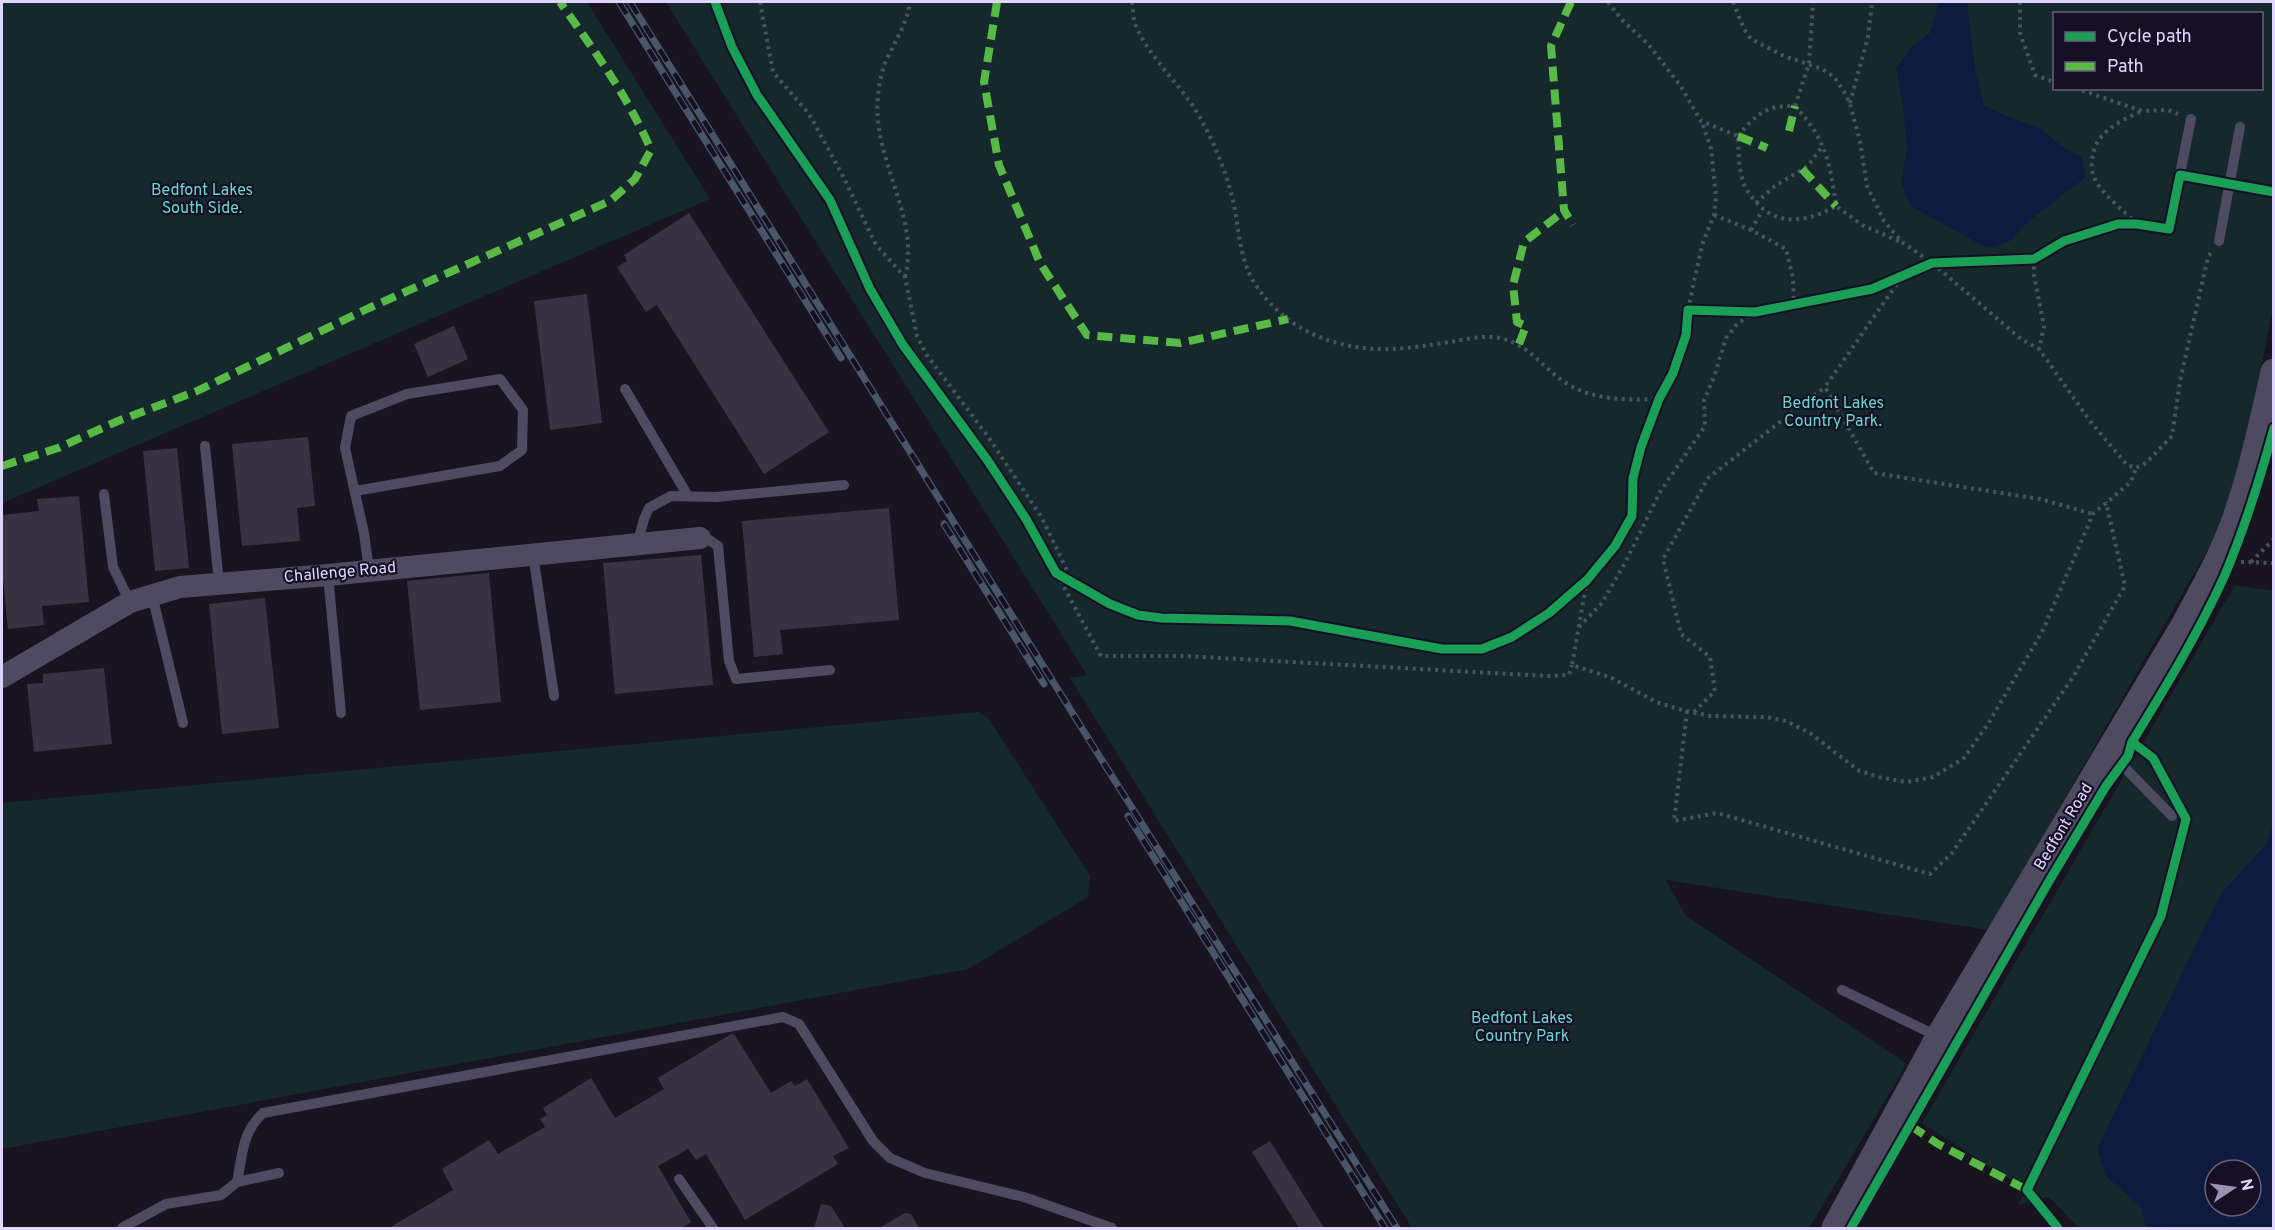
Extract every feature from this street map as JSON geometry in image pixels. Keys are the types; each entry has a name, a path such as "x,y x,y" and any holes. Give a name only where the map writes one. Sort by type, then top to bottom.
{"street":[{"name":"Bedfont Road","path":"1835,1228 1939,1038 2185,624 2218,561 2237,516 2274,372"},
{"name":"Challenge Road","path":"2,677 130,602 180,587 328,575 700,538"}],"lane":[{"path":"2169,228 2191,119"},
{"path":"2219,241 2240,127"},
{"path":"2180,175 2274,192"},
{"path":"355,490 500,466 522,450 524,410 500,379 407,394 351,416 345,448 364,533 369,570"},
{"path":"625,389 688,496"},
{"path":"205,446 219,583"},
{"path":"637,545 649,508 671,496 716,497 844,484"},
{"path":"104,494 113,567 130,602"},
{"path":"700,538 706,538 718,546 729,661 736,679 830,670"},
{"path":"533,554 554,696"},
{"path":"328,575 341,713"},
{"path":"152,594 183,723"},
{"path":"2106,754 2127,770 2172,816"},
{"path":"1842,990 1939,1038"},
{"path":"237,1182 245,1138 252,1123 263,1113 783,1017 799,1024 873,1141 890,1158 925,1173 1024,1197 1112,1228"},
{"path":"122,1228 166,1204 221,1195 237,1182 279,1173"},
{"path":"679,1179 713,1228"}],"path":[{"path":"715,2 732,47 757,95 830,200 870,289 903,345 988,461 1026,519 1101,656 1184,656 1547,676 1569,675 1587,580"},
{"path":"760,2 773,72 809,114 844,178 876,245 905,277"},
{"path":"910,2 906,21 886,62 880,81 878,120 908,234 909,261 905,277 917,336 926,354 987,435 1042,518 1074,584"},
{"path":"1132,2 1134,21 1146,45 1189,99 1204,125 1221,164 1234,204 1239,243 1254,283 1276,309 1303,331 1337,343 1369,350 1393,350 1481,337 1501,338 1519,344 1533,353 1566,383 1589,395 1627,400 1659,399"},
{"path":"1056,573 1110,604 1138,615 1161,618 1290,621 1442,649 1482,649 1512,637 1549,613 1587,580 1615,546 1632,516 1633,478 1641,447 1659,399 1673,373 1686,335 1688,310 1702,245 1714,215 1716,197 1711,149 1701,121 1680,85 1648,44 1622,20 1608,2"},
{"path":"1733,2 1744,29 1751,39 1834,77 1850,104 1860,141 1867,186 1884,221 1902,242"},
{"path":"1795,106 1809,64 1813,2"},
{"path":"1850,104 1868,37 1872,2"},
{"path":"2020,2 2020,33 2035,75 2053,81"},
{"path":"2081,90 2142,111 2168,110 2191,119"},
{"path":"1836,206 1812,217 1793,220 1776,218 1762,211 1749,194 1742,178 1738,136 1763,111 1779,106 1795,106 1813,126 1823,145 1831,172 1836,206 1862,225 1902,242 1932,263 2021,339 2039,349 2090,421 2127,465 2136,468"},
{"path":"2137,224 2097,183 2091,169 2092,150 2104,132 2119,121 2142,111"},
{"path":"1701,121 1738,136"},
{"path":"1756,202 1775,186 1808,166 1823,145"},
{"path":"1751,230 1762,211"},
{"path":"1714,215 1751,230 1786,249 1793,278 1794,305"},
{"path":"1688,310 1755,312 1872,289 1902,278 1932,263 2034,259 2064,241 2118,224 2169,228"},
{"path":"1572,665 1612,678 1656,702 1694,713 1710,716 1766,717 1786,721 1810,733 1858,770 1878,777 1907,782 1933,777 1964,758 2013,684 2043,630 2093,514 2131,482 2136,468 2146,463 2172,436 2181,381 2208,257 2219,241"},
{"path":"2034,259 2034,275 2044,327 2039,349"},
{"path":"1694,713 1715,691 1710,657 1681,634 1663,559 1708,478 1825,387 1902,278"},
{"path":"1578,628 1602,603 1626,561 1660,492 1705,426 1704,400 1726,339 1737,324 1755,312"},
{"path":"1825,387 1874,473 2040,499 2093,514"},
{"path":"1687,711 1674,821 1717,813 1930,874 1952,853 2073,677 2125,586 2106,501"},
{"path":"2250,562 2274,539"},
{"path":"2230,562 2274,563"}],"green space":[{"name":"Bedfont Lakes South Side.","path":"2,2 587,2 710,199 2,503"},
{"name":"Bedfont Lakes Country Park.","path":"666,2 2273,2 2273,308 2235,502 1989,930 1666,880 1685,915 1907,1064 1809,1228 1412,1228 1070,678 1087,675"},
{"path":"2235,585 2273,591 2273,1228 2079,1228 2049,1197 2018,1205 2027,1190 1922,1123"},
{"path":"978,712 988,718 1090,876 1088,897 968,969 2,1149 2,803"}],"water":[{"path":"1939,2 1967,2 1975,69 1984,105 2042,129 2061,146 2082,158 2086,177 2030,220 2010,241 1987,248 1911,206 1901,183 1907,149 1903,106 1896,68 1911,47 1930,33"},
{"path":"2273,824 2273,1228 2146,1228 2141,1207 2106,1176 2097,1149 2220,895 2267,843"}],"building":[{"path":"689,213 829,432 764,474 657,305 646,312 617,267 627,261 624,255"},
{"path":"587,294 602,423 550,430 534,301"},
{"path":"454,326 468,359 428,377 414,344"},
{"path":"308,437 315,506 297,508 300,541 242,546 232,444"},
{"path":"177,448 189,568 155,571 143,451"},
{"path":"79,496 89,602 42,606 44,625 8,629 2,569 2,515 39,511 37,499"},
{"path":"889,508 899,620 780,630 783,654 754,657 742,521"},
{"path":"701,555 713,685 615,694 603,563"},
{"path":"489,573 501,702 420,710 407,581"},
{"path":"265,598 279,728 222,734 209,604"},
{"path":"104,668 112,744 34,752 27,684 43,683 43,674"},
{"path":"734,1034 771,1093 791,1081 795,1086 807,1079 849,1148 833,1156 838,1164 745,1220 706,1154 696,1160 688,1149 658,1166 691,1222 682,1228 389,1228 453,1190 442,1169 489,1140 498,1154 545,1127 540,1119 547,1115 543,1108 591,1078 615,1118 664,1089 658,1078"},
{"path":"1270,1141 1324,1228 1299,1228 1252,1152"},
{"path":"821,1204 831,1206 845,1228 814,1228"},
{"path":"905,1213 911,1214 919,1228 879,1228"}],"railway":[{"path":"619,2 841,358"},
{"path":"630,2 1098,754 1397,1228"},
{"path":"944,524 1044,684"},
{"path":"1128,816 1385,1228"}],"marked path":[{"path":"2,466 58,448 118,421 197,391 369,308 610,201 635,179 651,150 620,91 560,2"},
{"path":"997,2 984,82 999,165 1040,263 1087,335 1180,343 1288,319"},
{"path":"1571,2 1551,46 1564,210 1573,225"},
{"path":"1789,131 1795,106"},
{"path":"1738,136 1767,148"},
{"path":"1802,169 1836,206"},
{"path":"1519,344 1526,326 1517,322 1513,285 1524,242 1564,211"},
{"path":"1911,1126 1938,1144 2027,1190"}],"cycle path":[{"path":"715,2 732,47 757,95 830,200 870,289 903,345 988,461 1026,519 1056,573 1110,604 1138,615 1161,618 1290,621 1442,649 1482,649 1512,637 1549,613 1587,580 1615,546 1632,516 1633,478 1641,447 1659,399 1673,373 1686,335 1688,310 1755,312 1872,289 1932,263 2034,259 2064,241 2118,224 2137,224 2169,229 2180,175 2274,192"},
{"path":"1851,1228 2048,883 2106,786 2128,756 2132,742 2203,619 2239,540 2274,428"},
{"path":"2058,1228 2027,1190 2161,916 2186,819 2153,758 2132,742"}],"park label":[{"name":"Bedfont Lakes Country Park","path":"1522,1028"}]}
